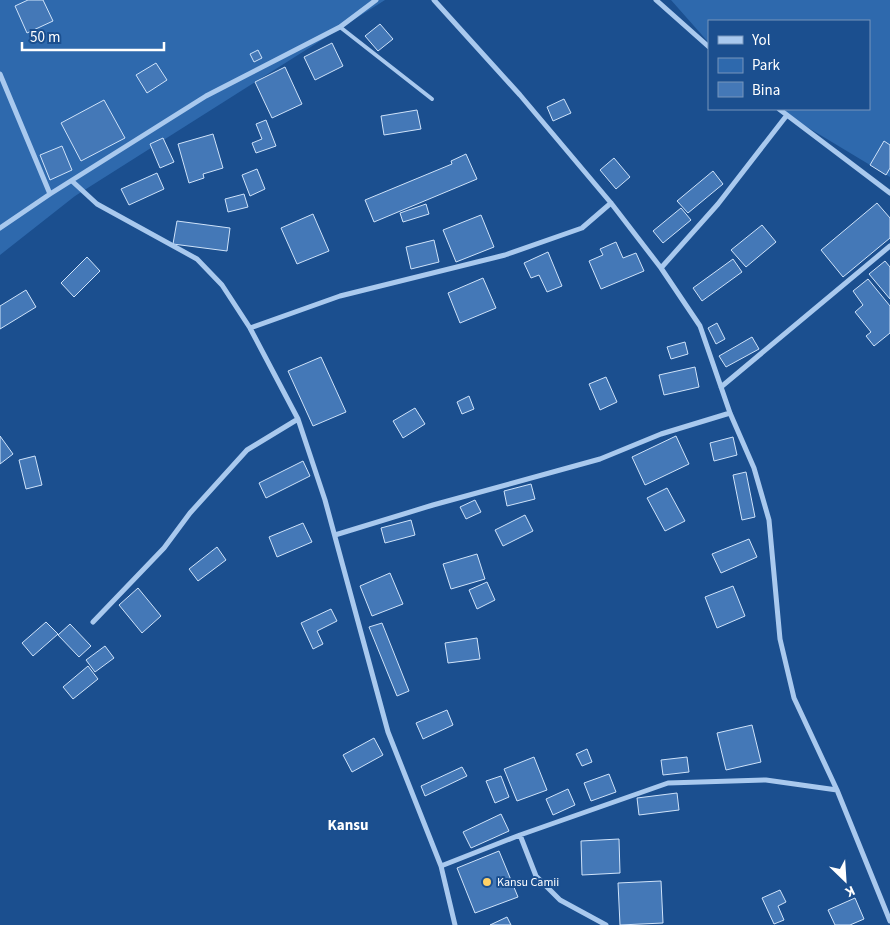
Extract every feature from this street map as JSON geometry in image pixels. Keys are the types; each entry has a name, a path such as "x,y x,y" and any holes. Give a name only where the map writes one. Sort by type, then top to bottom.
{"street":[{"path":"0,228 50,194 206,96 340,27 376,0"},
{"path":"434,0 520,95 612,203 661,268 700,326 730,414 754,468 769,520 780,639 794,698 837,790 890,921"},
{"path":"656,0 708,46"},
{"path":"0,74 50,194"},
{"path":"780,110 890,193"},
{"path":"661,268 718,204 787,115"},
{"path":"72,181 97,204 197,259 222,285 250,328 298,419 325,500 388,732 442,866 455,925"},
{"path":"250,328 340,296 505,255 582,228 612,203"},
{"path":"721,387 890,246"},
{"path":"334,535 433,505 600,459 661,434 730,414"},
{"path":"94,622 164,548 190,513 247,450 298,419"},
{"path":"442,866 520,835 668,783 766,780 837,790"},
{"path":"520,835 536,876 560,900 606,925"}],"lane":[{"path":"340,27 432,98"}],"green space":[{"path":"0,0 385,0 75,196 0,255"},
{"path":"671,0 890,0 890,177 779,110 870,110 870,20 708,20 708,42"}],"building":[{"path":"28,0 43,0 53,21 27,33 15,6"},
{"path":"380,24 393,39 378,51 365,36"},
{"path":"332,43 343,66 315,80 304,57"},
{"path":"258,50 262,58 254,62 250,54"},
{"path":"156,63 167,80 147,93 136,75"},
{"path":"285,67 302,104 272,118 255,82"},
{"path":"564,99 571,113 553,121 547,107"},
{"path":"104,100 125,138 81,161 61,123"},
{"path":"417,110 421,129 384,135 381,116"},
{"path":"266,120 276,146 256,153 252,143 262,139 256,124"},
{"path":"213,134 223,168 203,174 204,178 189,183 178,144"},
{"path":"163,138 174,162 160,168 150,144"},
{"path":"884,141 890,145 890,168 886,175 870,165"},
{"path":"62,146 72,170 50,180 40,155"},
{"path":"466,154 477,179 374,222 365,200 452,164 451,161"},
{"path":"614,158 630,177 616,189 600,170"},
{"path":"257,169 265,189 250,196 242,175"},
{"path":"713,171 723,184 688,213 677,201"},
{"path":"157,173 164,189 129,205 121,189"},
{"path":"244,194 248,207 228,212 225,199"},
{"path":"877,203 890,218 890,238 843,277 821,250"},
{"path":"426,204 429,214 403,222 400,213"},
{"path":"681,208 691,220 663,243 653,231"},
{"path":"313,214 329,251 297,264 281,228"},
{"path":"481,215 494,247 456,262 443,230"},
{"path":"177,221 230,228 227,251 173,244"},
{"path":"762,225 776,242 746,267 731,250"},
{"path":"434,240 439,262 411,269 406,247"},
{"path":"616,242 623,258 636,253 644,271 601,289 589,261 603,255 600,249"},
{"path":"548,252 562,286 547,292 539,275 531,278 524,263"},
{"path":"87,257 100,271 74,297 61,283"},
{"path":"733,259 742,272 702,301 693,288"},
{"path":"885,261 890,267 890,299 869,274"},
{"path":"483,278 496,308 460,323 448,293"},
{"path":"868,279 890,306 890,333 874,346 866,336 871,332 855,312 863,305 853,291"},
{"path":"26,290 36,307 0,329 0,306"},
{"path":"717,323 725,339 716,344 708,328"},
{"path":"752,337 759,349 726,367 719,356"},
{"path":"685,342 688,354 671,359 667,347"},
{"path":"321,357 346,412 313,426 288,371"},
{"path":"695,367 699,387 664,395 659,375"},
{"path":"606,377 617,402 600,410 589,384"},
{"path":"469,396 474,409 462,414 457,402"},
{"path":"415,408 425,424 403,438 393,421"},
{"path":"0,436 13,454 0,464"},
{"path":"676,436 689,464 645,485 632,457"},
{"path":"733,437 737,455 714,461 710,443"},
{"path":"35,456 42,485 26,489 19,460"},
{"path":"303,461 310,476 266,498 259,483"},
{"path":"746,472 755,517 742,520 733,475"},
{"path":"531,484 535,499 507,506 504,491"},
{"path":"667,488 685,521 665,531 647,498"},
{"path":"475,500 481,512 466,519 460,507"},
{"path":"525,515 533,531 503,546 495,530"},
{"path":"411,520 415,535 385,543 381,528"},
{"path":"303,523 312,542 277,557 269,537"},
{"path":"749,539 757,557 721,573 712,554"},
{"path":"217,547 226,560 198,581 189,569"},
{"path":"477,554 485,579 451,589 443,564"},
{"path":"390,573 403,604 372,616 360,586"},
{"path":"487,582 495,600 477,609 469,590"},
{"path":"733,586 745,616 717,628 705,597"},
{"path":"138,588 161,616 142,633 119,605"},
{"path":"331,609 337,621 317,631 323,644 313,649 301,623"},
{"path":"46,622 58,634 33,656 22,643"},
{"path":"382,623 409,691 397,696 369,627"},
{"path":"70,624 91,646 79,657 58,635"},
{"path":"477,638 480,659 448,663 445,643"},
{"path":"105,646 114,658 95,672 86,660"},
{"path":"88,666 98,679 73,699 63,687"},
{"path":"447,710 453,725 423,739 416,723"},
{"path":"752,725 761,762 726,770 717,733"},
{"path":"374,738 383,755 352,772 343,755"},
{"path":"587,749 592,762 582,766 576,754"},
{"path":"534,757 547,790 517,801 504,769"},
{"path":"687,757 689,772 663,775 661,760"},
{"path":"462,767 467,776 425,796 421,786"},
{"path":"609,774 616,792 591,801 584,783"},
{"path":"501,776 509,797 495,803 486,781"},
{"path":"568,789 575,805 553,815 546,799"},
{"path":"677,793 679,810 639,815 637,798"},
{"path":"501,814 509,831 471,848 463,832"},
{"path":"619,839 620,873 582,875 581,841"},
{"name":"Kansu Camii","path":"499,851 518,897 475,913 457,868"},
{"path":"661,881 663,923 620,925 618,883"},
{"path":"780,890 786,902 778,906 784,920 774,924 762,898"},
{"path":"855,898 864,919 850,925 835,925 828,910"},
{"path":"507,917 511,925 490,925"}],"place":[{"name":"Kansu Camii","path":"487,882"}],"district":[{"name":"Kansu","path":"348,825"}]}
